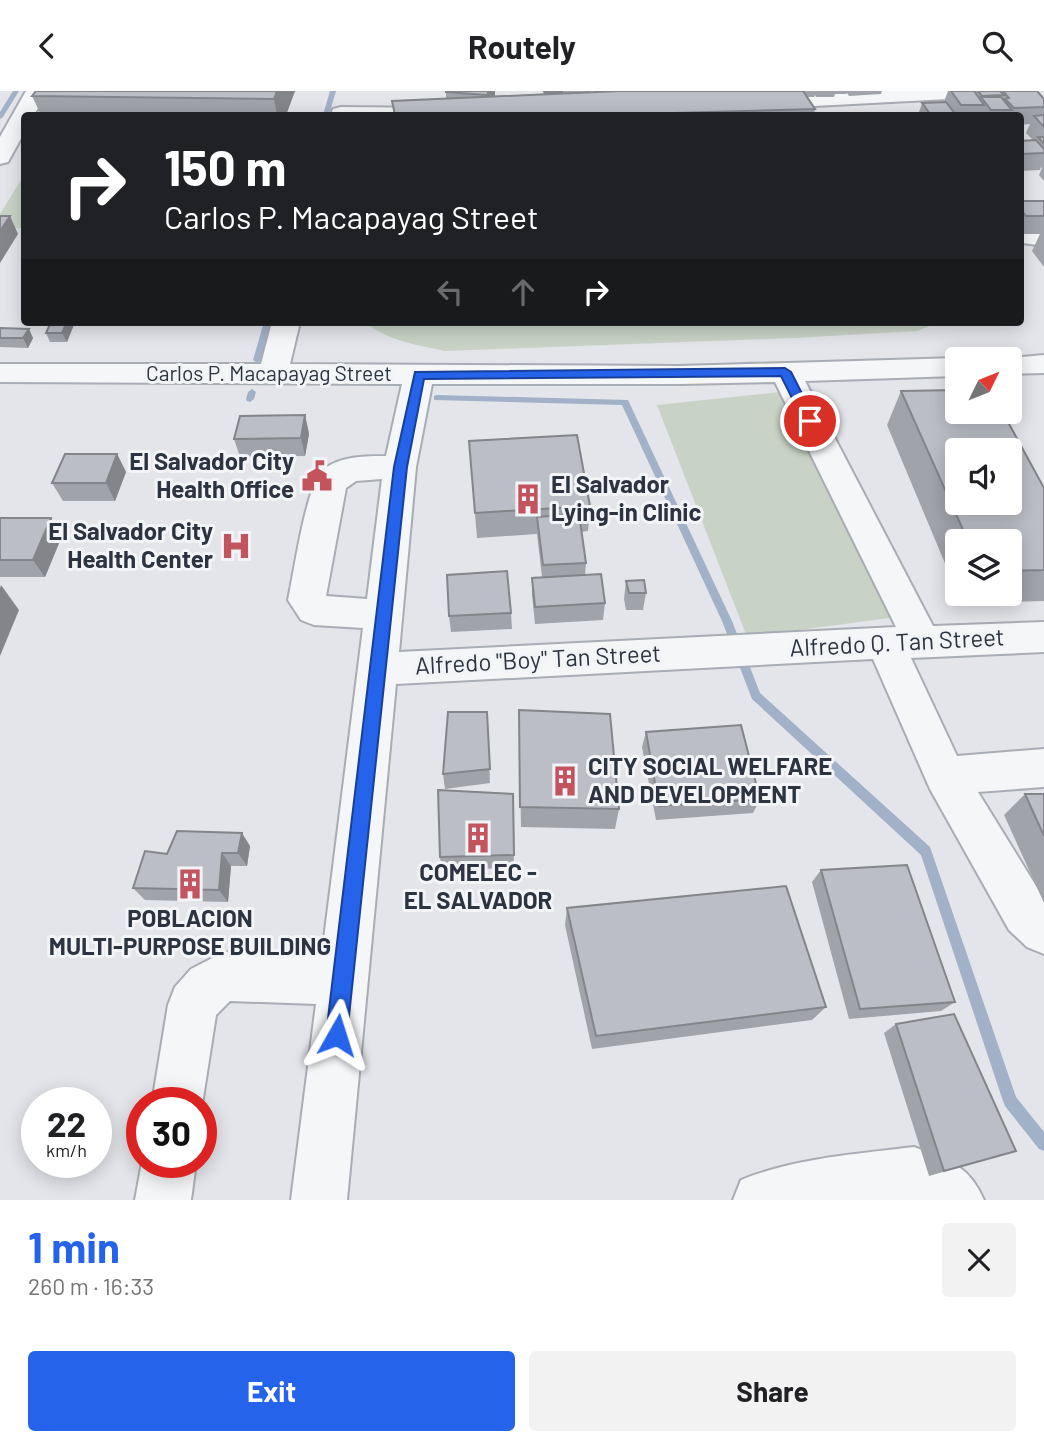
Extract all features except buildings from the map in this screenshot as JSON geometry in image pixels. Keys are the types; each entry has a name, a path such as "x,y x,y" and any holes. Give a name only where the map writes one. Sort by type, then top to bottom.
{"street":[{"path":"28,112 37,91"},
{"path":"342,112 348,91"},
{"path":"442,112 444,91"},
{"path":"734,104 987,91"},
{"path":"10,152 21,127"},
{"path":"272,375 285,326"},
{"path":"1022,365 1044,364"},
{"name":"Carlos P. Macapayag Street","path":"0,373 419,375 785,372 945,367"},
{"path":"785,372 904,642 945,776 1026,914 1044,930"},
{"path":"319,1200 400,467 419,375"},
{"path":"383,615 314,610 307,600 308,590 330,484 335,475 345,470 400,467"},
{"name":"Alfredo Q. Tan Street","path":"698,651 1044,637"},
{"name":"Alfredo \"Boy\" Tan Street","path":"377,669 698,651"},
{"path":"945,776 1044,768"},
{"path":"180,1087 193,1005 208,986 224,976 343,979"},
{"path":"761,1200 834,1185 915,1174 932,1181 956,1200"},
{"path":"163,1200 166,1178"}],"green space":[{"path":"21,180 21,228 0,228 0,214"},
{"path":"371,326 930,326 917,331 794,338 445,351 393,338"},
{"path":"780,392 897,617 747,637 657,405"}],"waterway":[{"path":"0,117 16,91"},
{"path":"327,112 333,91"},
{"path":"257,360 267,326"},
{"path":"250,399 252,392"},
{"path":"437,398 625,402 727,621 756,696 926,851 1010,1101 1044,1144"}],"place":[{"name":"El Salvador City Health Office","path":"317,476"},
{"name":"El Salvador Lying-in Clinic","path":"528,499"},
{"name":"El Salvador City Health Center","path":"236,546"},
{"name":"CITY SOCIAL WELFARE AND DEVELOPMENT","path":"565,781"},
{"name":"COMELEC - EL SALVADOR","path":"478,838"},
{"name":"POBLACION MULTI-PURPOSE BUILDING","path":"190,884"}],"route":[{"path":"337,1035 400,467 419,375 680,375 785,372 810,421"}]}
